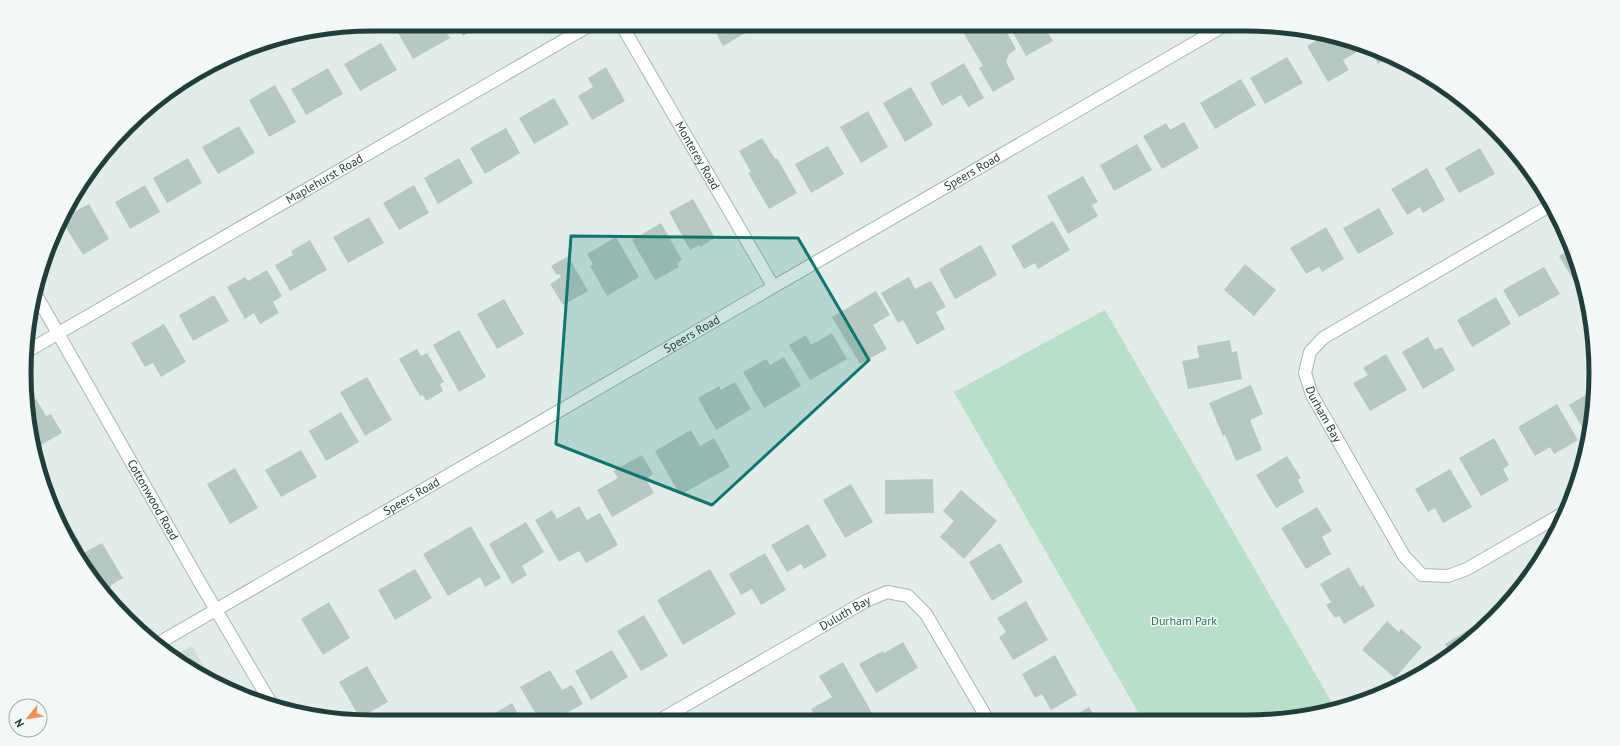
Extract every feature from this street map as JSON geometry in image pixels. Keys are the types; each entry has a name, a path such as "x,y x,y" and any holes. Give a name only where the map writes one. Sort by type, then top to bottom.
{"street":[{"name":"Maplehurst Road","path":"32,348 580,31"},
{"name":"Monterey Road","path":"625,31 773,286"},
{"name":"Speers Road","path":"162,641 1215,31"},
{"name":"Durham Bay","path":"1546,208 1323,338 1310,352 1305,373 1312,395 1404,556 1422,575 1448,576 1467,569 1557,517"},
{"name":"Cottonwood Road","path":"39,300 268,698"},
{"name":"Duluth Bay","path":"668,715 866,601 887,592 908,596 926,614 985,715"}],"highlighted area":[{"path":"571,236 798,238 869,360 712,505 556,444"}],"shaded area":[{"path":"192,646 207,672 183,657 178,653"}],"green space":[{"name":"Durham Park","path":"1105,310 1333,704 1292,712 1269,714 1140,715 954,392"}],"building":[{"path":"401,31 446,31 450,38 413,59 398,33"},
{"path":"460,31 472,31 463,36"},
{"path":"715,31 749,31 723,46"},
{"path":"1006,31 1016,49 1009,54 1006,62 1015,79 993,92 979,68 983,66 963,32"},
{"path":"1012,31 1047,31 1053,41 1026,56"},
{"path":"1319,39 1360,50 1343,60 1349,70 1328,82 1307,46"},
{"path":"381,43 397,70 360,91 344,64"},
{"path":"1373,55 1385,60 1378,64"},
{"path":"1287,57 1303,83 1265,104 1250,78"},
{"path":"964,63 984,98 968,107 961,95 942,106 930,83"},
{"path":"606,67 625,101 592,120 578,96 593,87 588,78"},
{"path":"328,68 343,94 306,115 291,89"},
{"path":"1241,79 1256,105 1215,129 1200,103"},
{"path":"275,85 296,122 269,137 249,100"},
{"path":"911,87 933,125 905,142 883,103"},
{"path":"554,98 569,124 534,144 519,118"},
{"path":"868,111 888,147 861,163 840,127"},
{"path":"1184,122 1199,148 1162,169 1143,136 1166,123 1170,130"},
{"path":"239,126 255,153 218,174 202,147"},
{"path":"506,128 520,153 485,174 470,148"},
{"path":"762,138 775,159 777,158 797,193 769,209 748,173 751,172 739,151"},
{"path":"1137,144 1152,170 1114,191 1100,165"},
{"path":"1500,144 1511,157 1509,158"},
{"path":"828,146 844,174 811,193 795,164"},
{"path":"1480,148 1495,174 1459,193 1445,168"},
{"path":"188,158 202,183 167,203 153,178"},
{"path":"459,158 473,183 438,204 424,178"},
{"path":"1427,168 1445,200 1423,213 1420,207 1407,215 1391,189"},
{"path":"1083,176 1098,202 1092,205 1098,216 1068,234 1047,196"},
{"path":"145,185 160,212 130,229 115,202"},
{"path":"414,185 429,213 399,230 383,203"},
{"path":"693,199 715,238 700,247 699,245 690,250 669,212"},
{"path":"89,204 109,239 83,255 65,225 70,214"},
{"path":"1379,208 1394,234 1358,254 1343,228"},
{"path":"369,217 384,243 348,263 333,237"},
{"path":"1053,221 1070,250 1038,269 1035,263 1024,269 1011,246"},
{"path":"661,223 682,260 677,263 679,267 655,280 632,240"},
{"path":"1326,227 1344,259 1322,272 1319,267 1306,274 1290,248"},
{"path":"616,237 639,277 607,296 590,266 593,264 587,254"},
{"path":"310,240 327,270 290,291 275,265 293,255 291,251"},
{"path":"981,245 997,275 955,299 939,269"},
{"path":"1567,252 1576,282 1575,283 1559,256"},
{"path":"568,256 588,291 563,305 550,284 561,277 559,274 557,275 551,266"},
{"path":"1245,264 1276,290 1254,316 1224,290"},
{"path":"1544,267 1560,294 1519,317 1503,290"},
{"path":"267,270 282,296 273,302 279,313 260,324 254,313 245,319 227,287 245,277 248,281"},
{"path":"909,277 915,289 931,281 946,307 936,312 945,329 917,345 903,320 898,323 881,293"},
{"path":"876,291 890,315 873,325 887,349 860,364 832,317"},
{"path":"214,295 229,321 193,341 179,315"},
{"path":"1496,297 1511,324 1472,347 1457,320"},
{"path":"504,299 524,334 497,349 477,314"},
{"path":"164,324 186,362 161,377 153,363 145,367 131,343"},
{"path":"459,330 486,377 459,392 433,345"},
{"path":"832,333 847,359 810,380 789,345 806,335 811,345"},
{"path":"1428,337 1435,350 1442,347 1455,370 1423,389 1402,352"},
{"path":"1230,340 1232,352 1237,351 1242,379 1188,389 1182,361 1199,358 1197,346"},
{"path":"417,349 421,356 427,353 444,382 440,384 443,391 426,401 423,395 420,396 399,359"},
{"path":"1386,354 1407,390 1370,411 1353,383 1368,375 1363,368"},
{"path":"784,357 801,386 764,408 743,372 766,359 770,365"},
{"path":"367,377 392,420 365,436 340,392"},
{"path":"735,382 751,409 716,430 698,398 719,386 721,390"},
{"path":"1251,385 1263,414 1250,420 1262,450 1236,461 1225,435 1223,436 1209,403"},
{"path":"1588,394 1584,430 1569,405"},
{"path":"36,399 46,416 51,414 62,433 39,446 34,418 33,401"},
{"path":"1557,404 1578,440 1554,454 1550,447 1535,456 1518,427"},
{"path":"341,412 359,442 326,461 309,431"},
{"path":"691,430 700,446 714,438 730,467 680,495 655,451"},
{"path":"1494,438 1509,465 1503,469 1509,480 1481,496 1459,458"},
{"path":"301,450 317,477 281,497 265,470"},
{"path":"642,455 653,474 646,479 654,493 612,517 597,490 618,478 613,471"},
{"path":"1287,456 1301,478 1298,480 1304,492 1276,508 1256,475"},
{"path":"235,468 258,508 230,524 207,484"},
{"path":"1450,469 1472,507 1443,523 1435,508 1428,512 1415,489"},
{"path":"933,479 934,513 885,514 885,480"},
{"path":"851,484 873,522 845,538 823,500"},
{"path":"961,490 997,521 964,559 940,537 954,521 943,511"},
{"path":"57,505 71,528 69,529 66,524"},
{"path":"579,506 587,520 600,513 618,545 586,563 579,551 559,562 535,520 552,510 557,519"},
{"path":"1317,507 1332,531 1322,537 1331,554 1306,569 1281,528"},
{"path":"526,522 544,552 522,566 527,575 512,584 489,544"},
{"path":"808,524 827,556 804,569 801,564 787,572 771,545"},
{"path":"471,526 501,578 485,587 480,577 448,596 423,554"},
{"path":"74,533 82,546 79,548 72,535"},
{"path":"102,543 123,578 111,585 108,589 83,553"},
{"path":"1000,543 1023,582 992,601 969,562"},
{"path":"765,553 786,590 761,605 752,589 741,595 729,574"},
{"path":"1349,567 1360,587 1363,585 1375,606 1344,624 1339,616 1335,618 1326,605 1331,602 1320,584"},
{"path":"415,569 432,598 395,620 378,590"},
{"path":"710,569 736,614 683,645 657,600"},
{"path":"1026,601 1048,640 1013,660 999,637 1006,632 997,618"},
{"path":"329,602 350,638 323,655 301,619"},
{"path":"644,615 668,656 641,671 617,631"},
{"path":"1387,621 1399,632 1401,629 1422,647 1395,678 1362,650"},
{"path":"1468,630 1469,632 1448,649 1445,644"},
{"path":"903,642 918,668 876,693 859,664 883,651 884,653"},
{"path":"612,650 628,677 591,700 575,671"},
{"path":"1055,655 1077,695 1051,710 1042,694 1035,698 1022,674"},
{"path":"843,662 873,715 814,715 811,709 832,697 819,676"},
{"path":"367,666 388,702 366,715 358,714 339,682"},
{"path":"550,670 562,690 572,685 583,704 563,715 536,715 520,687"},
{"path":"512,703 519,715 491,715"},
{"path":"1089,707 1094,715 1075,715"}]}
